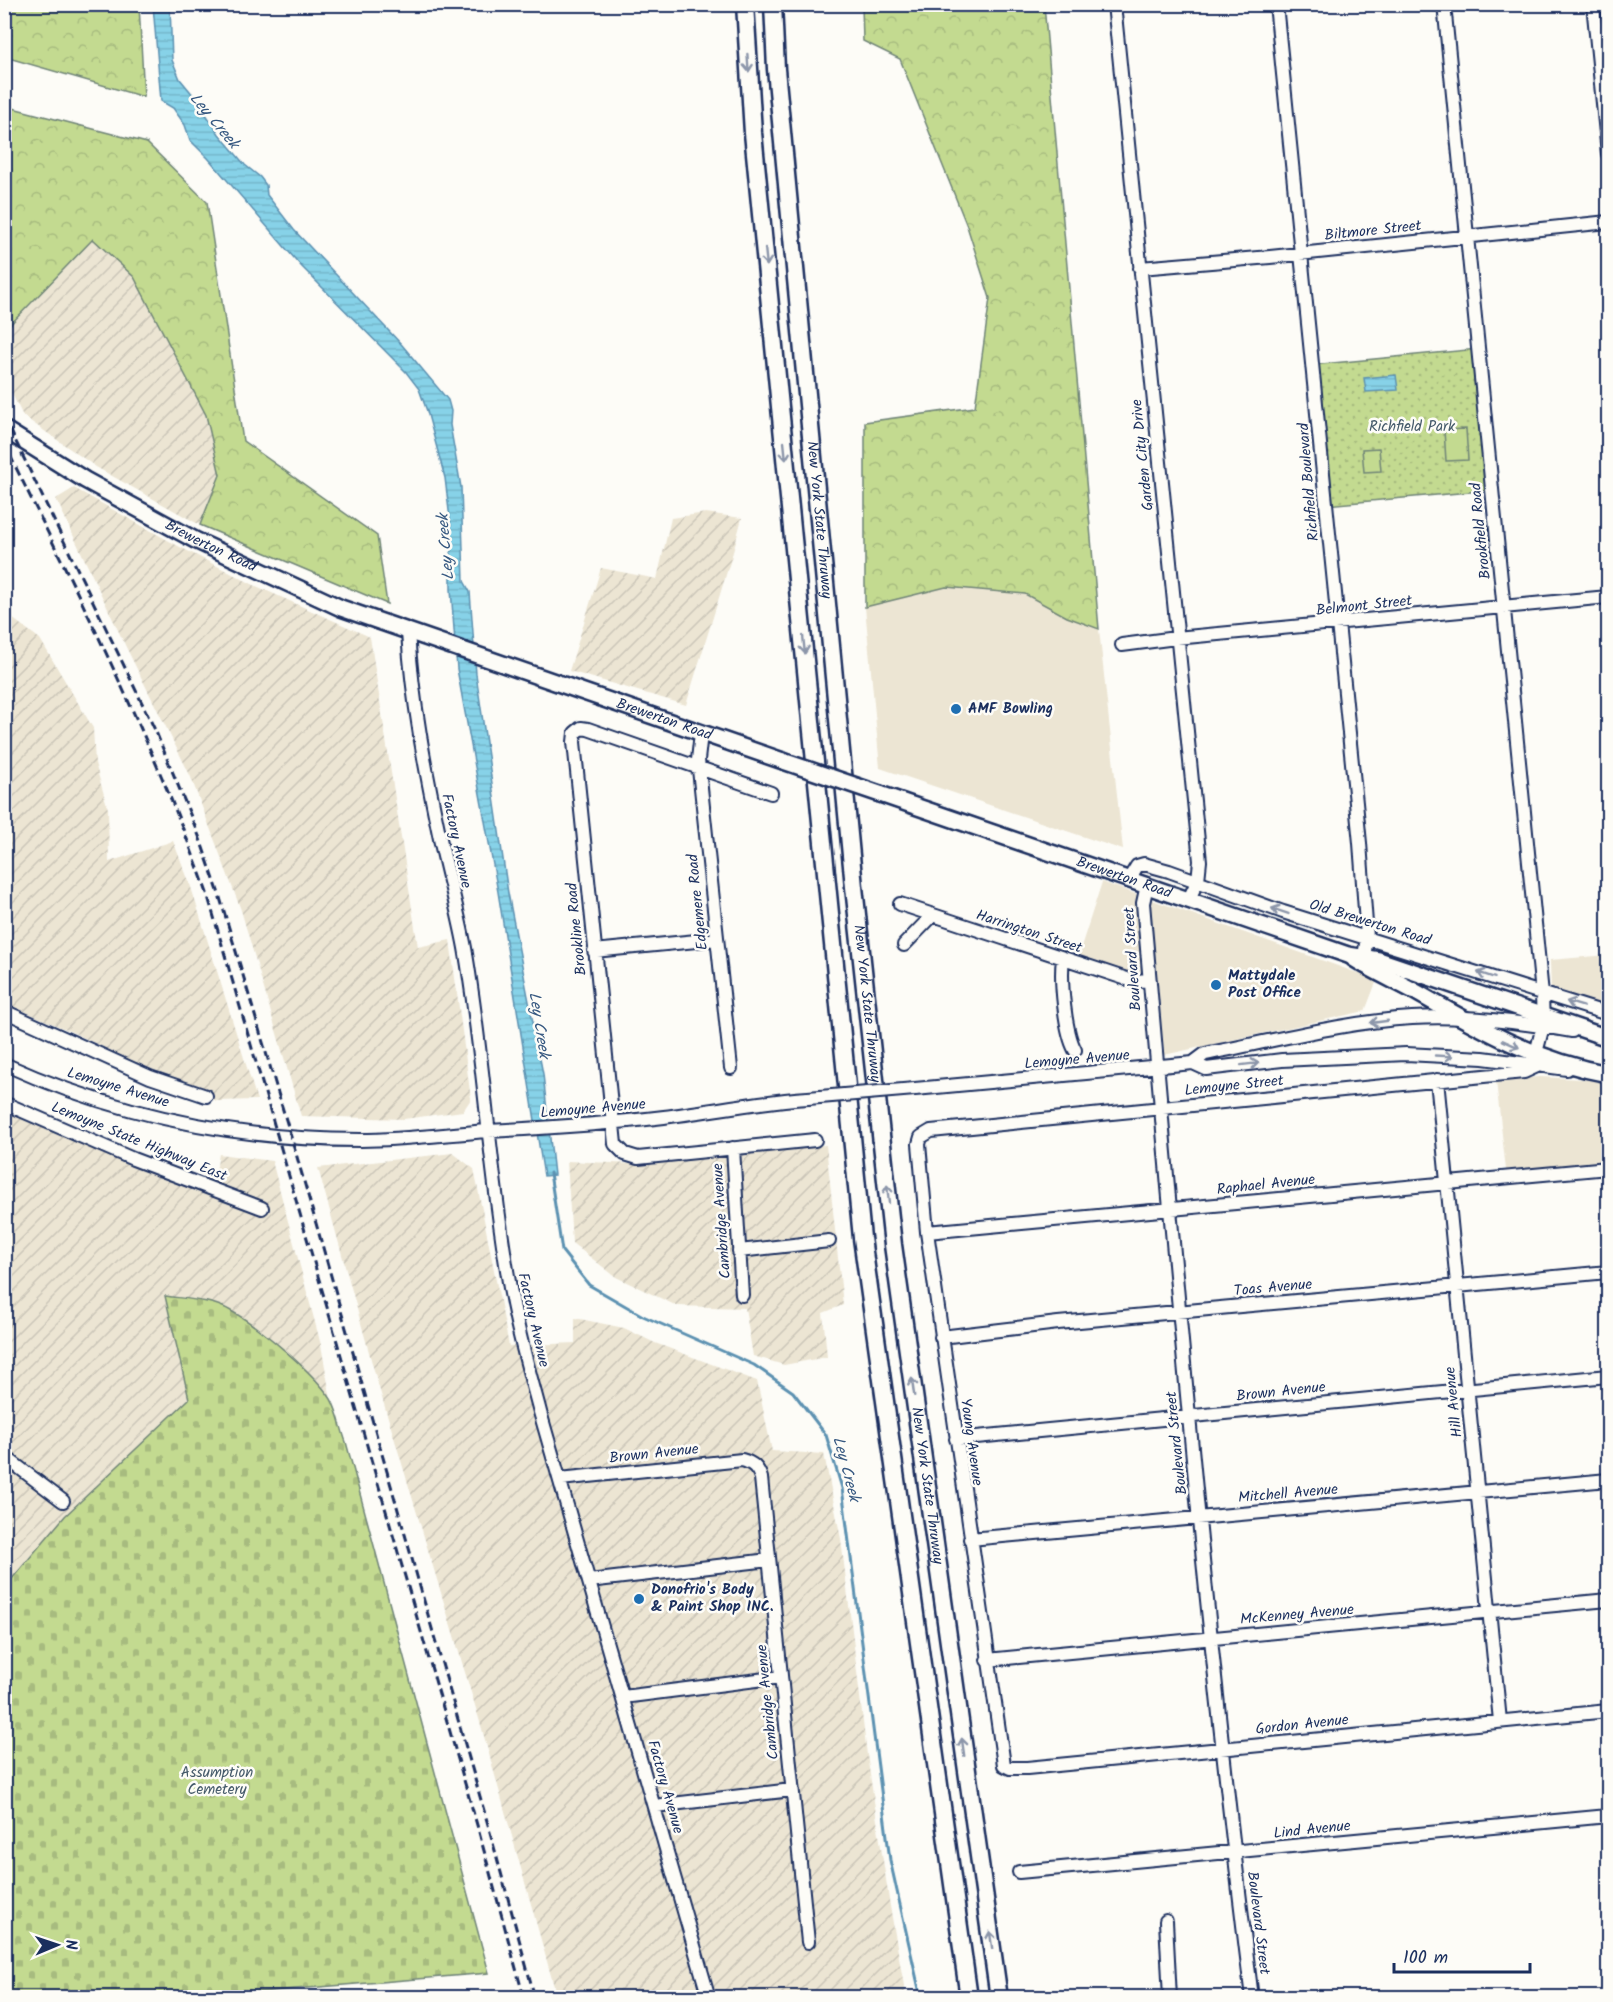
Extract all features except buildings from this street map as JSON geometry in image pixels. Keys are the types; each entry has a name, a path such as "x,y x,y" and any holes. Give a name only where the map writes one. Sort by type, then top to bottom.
{"highway":[{"name":"New York State Thruway","path":"745,4 753,133 862,1238 969,1998"},
{"name":"New York State Thruway","path":"773,4 776,69 854,887 892,1234 999,1998"}],"main road":[{"name":"Brewerton Road","path":"4,429 85,480 197,542 334,605 488,660 1129,879 1356,956 1379,960 1543,1021 1604,1036"},
{"name":"Brewerton Road","path":"1356,956 1373,971 1413,990 1458,1018 1537,1060 1604,1073"}],"street":[{"name":"Garden City Drive","path":"1114,4 1200,861 1198,880 1189,899"},
{"name":"Richfield Boulevard","path":"1276,4 1360,843 1367,937 1356,956"},
{"name":"Brookfield Road","path":"1444,4 1542,994 1543,1021 1537,1060"},
{"path":"1593,4 1608,154"},
{"name":"Biltmore Street","path":"1140,268 1301,254 1608,222"},
{"name":"Belmont Street","path":"1122,645 1608,597"},
{"name":"Factory Avenue","path":"408,632 426,769 464,945 473,1002 487,1131 506,1268 516,1317 540,1412 710,1998"},
{"name":"Brookline Road","path":"611,1122 574,742 575,733 581,728 588,729 699,767"},
{"name":"Edgemere Road","path":"701,733 699,767 731,1068"},
{"path":"699,767 771,793"},
{"name":"Old Brewerton Road","path":"1129,879 1137,866 1144,864 1198,880 1283,912 1608,1014"},
{"name":"Boulevard Street","path":"1147,885 1143,903 1169,1210 1223,1749 1252,1998"},
{"name":"Harrington Street","path":"900,904 1133,981 1150,980"},
{"path":"904,945 933,915"},
{"path":"594,951 717,939"},
{"path":"1063,959 1061,971 1068,1031 1075,1050"},
{"path":"4,1011 150,1077 206,1096"},
{"name":"Lemoyne Avenue","path":"4,1064 95,1100 174,1121 299,1139 363,1140 557,1128 808,1098 1157,1068 1193,1063 1205,1054 1330,1029 1413,1018 1543,1021"},
{"name":"Lemoyne Avenue","path":"1193,1063 1206,1069 1282,1060 1406,1054 1537,1060"},
{"name":"Lemoyne Street","path":"931,1131 1524,1072 1537,1060"},
{"name":"Hill Avenue","path":"1437,1080 1500,1721"},
{"name":"Lemoyne State Highway East","path":"4,1103 133,1159 262,1208"},
{"name":"Cambridge Avenue","path":"611,1122 615,1144 631,1157 733,1148 742,1295"},
{"name":"Young Avenue","path":"931,1131 921,1137 919,1144 927,1232 1002,1761"},
{"path":"733,1148 815,1140"},
{"name":"Raphael Avenue","path":"927,1232 1608,1168"},
{"path":"739,1251 829,1241"},
{"name":"Toas Avenue","path":"941,1337 1058,1323 1608,1272"},
{"name":"Brown Avenue","path":"956,1438 1608,1376"},
{"path":"4,1456 63,1501"},
{"name":"Brown Avenue","path":"560,1479 742,1460 751,1462"},
{"name":"Cambridge Avenue","path":"751,1462 761,1478 808,1942"},
{"name":"Mitchell Avenue","path":"970,1539 1608,1480"},
{"path":"590,1581 769,1560"},
{"name":"McKenney Avenue","path":"987,1660 1608,1600"},
{"path":"623,1697 781,1677"},
{"name":"Gordon Avenue","path":"1002,1761 1010,1768 1027,1768 1608,1711"},
{"path":"656,1806 792,1790"},
{"name":"Lind Avenue","path":"1019,1872 1608,1816"},
{"path":"1166,1921 1170,1998"}],"shaded area":[{"path":"93,238 134,277 206,415 220,475 200,525 96,467 23,416 5,380 5,330"},
{"path":"74,488 254,585 370,637 418,947 450,940 471,1099 463,1111 404,1119 301,1116 241,910 190,775 56,499"},
{"path":"706,513 742,518 686,705 569,671 601,568 657,579 671,518"},
{"path":"946,587 1025,594 1067,617 1099,629 1123,850 880,768 865,607"},
{"path":"4,612 40,639 93,728 95,763 108,809 109,862 173,841 190,884 257,1100 216,1101 205,1093 166,1078 72,1032 5,1003"},
{"path":"1102,882 1377,980 1365,1011 1164,1055 1157,975 1125,973 1078,956"},
{"path":"1608,955 1608,1008 1551,993 1550,960"},
{"path":"1540,1077 1608,1083 1608,1162 1506,1170 1496,1081"},
{"path":"5,1106 212,1193 219,1154 272,1161 321,1345 331,1400 304,1369 262,1333 230,1310 197,1300 165,1296 189,1399 65,1516 5,1587"},
{"path":"826,1145 843,1305 823,1313 827,1357 784,1365 753,1356 745,1308 677,1306 616,1277 572,1243 567,1161 634,1164"},
{"path":"453,1153 474,1169 509,1346 575,1343 575,1318 624,1328 655,1343 757,1381 772,1451 824,1454 841,1539 867,1755 906,1997 557,1997 480,1722 377,1381 318,1168"}],"green space":[{"path":"4,5 139,5 144,97 5,57"},
{"path":"862,5 1044,5 1099,629 1067,617 1025,594 946,587 865,607 865,422 975,407 990,298 967,226 900,59 863,41"},
{"path":"5,106 147,143 207,202 243,441 377,536 387,604 200,525 220,475 206,415 134,277 93,239 5,330"},
{"name":"Richfield Park","path":"1478,349 1492,490 1326,505 1312,365"},
{"path":"1466,429 1468,460 1446,461 1444,430"},
{"path":"1379,448 1381,471 1364,472 1362,449"},
{"name":"Assumption Cemetery","path":"165,1296 216,1304 243,1318 299,1364 331,1399 346,1442 489,1973 197,1997 5,1997 5,1587 65,1516 189,1399"}],"water":[{"path":"153,5 170,5 172,60 180,79 219,134 245,165 260,177 266,185 267,195 294,230 402,345 448,400 461,487 464,581 470,592 476,674 508,893 543,1074 554,1175 544,1176 498,892 457,669 451,589 451,527 445,478 427,411 419,389 406,372 301,266 190,140 185,125 173,108 161,101"},
{"path":"1396,375 1398,390 1366,392 1364,378"}],"waterway":[{"name":"Ley Creek","path":"550,1173 562,1251 589,1285 643,1316 754,1365 793,1392 826,1435 842,1488 890,1860 921,1998"}],"railway":[{"path":"4,417 156,732 199,836 218,891 297,1157 487,1821 535,1998"},
{"path":"4,443 138,722 207,893 477,1825 524,1998"}],"place":[{"name":"AMF Bowling","path":"956,709"},
{"name":"Mattydale Post Office","path":"1216,985"},
{"name":"Donofrio's Body & Paint Shop INC.","path":"639,1599"}]}
